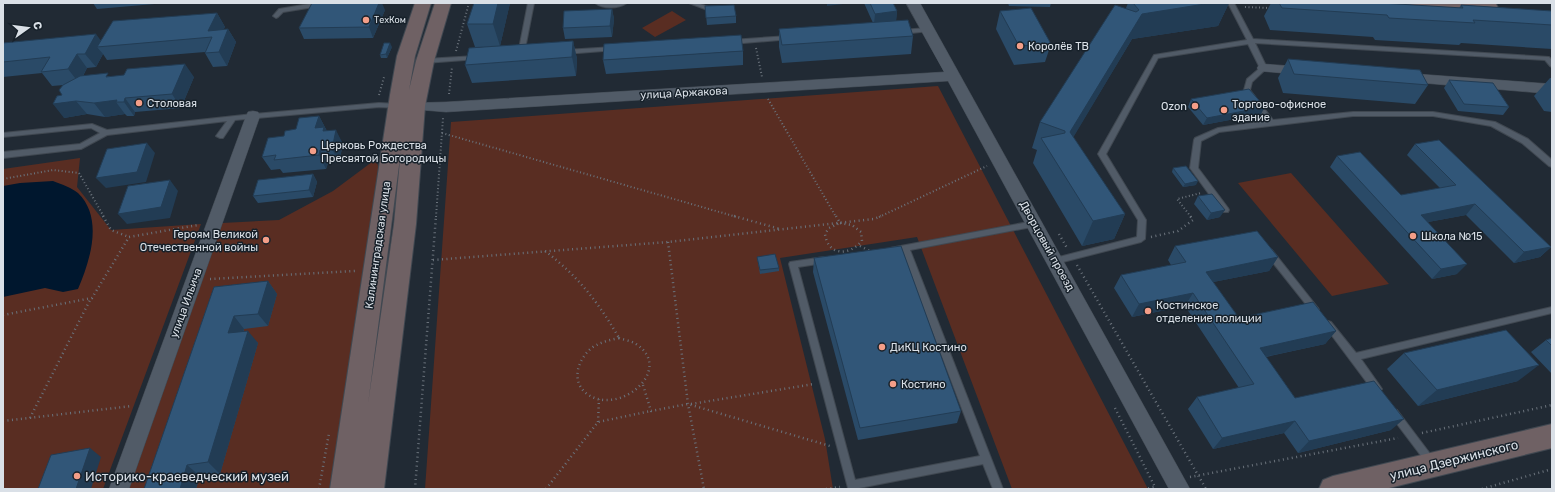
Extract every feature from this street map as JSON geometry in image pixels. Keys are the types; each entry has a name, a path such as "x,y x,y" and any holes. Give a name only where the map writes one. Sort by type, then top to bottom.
{"main road":[{"name":"Калининградская улица","path":"370,489 405,224 406,56 423,3"},
{"name":"Калининградская улица","path":"344,489 406,106 425,60 443,3"},
{"path":"1409,3 1504,9"},
{"name":"улица Дзержинского","path":"1333,489 1552,436"}],"street":[{"name":"Дворцовый проезд","path":"913,3 1178,485"},
{"path":"1264,68 1318,72"},
{"name":"улица Аржакова","path":"406,106 446,107 953,76"},
{"path":"1388,77 1552,89"},
{"name":"улица Ильича","path":"119,489 253,116"}],"lane":[{"path":"276,16 281,10 328,3"},
{"path":"521,55 531,3"},
{"path":"598,3 607,6 624,3"},
{"path":"692,3 718,12 724,10"},
{"path":"1231,3 1252,41 1264,68 1249,81 1247,90 1271,123"},
{"path":"310,10 321,4"},
{"path":"893,32 928,30"},
{"path":"724,42 793,38"},
{"path":"1055,261 1141,239 1142,220 1102,154 1156,56 1252,41 1547,58 1552,65"},
{"path":"560,52 622,49"},
{"path":"513,55 528,54"},
{"path":"425,60 483,58"},
{"path":"3,155 81,146 106,133 253,116 379,105 406,106"},
{"path":"1225,210 1194,168 1198,140 1218,130 1353,114 1433,114 1493,124 1525,141 1552,164"},
{"path":"220,136 232,118"},
{"path":"3,135 92,126 106,133"},
{"path":"873,253 1034,224"},
{"path":"1261,242 1354,358 1433,465"},
{"path":"905,248 998,489"},
{"path":"837,258 793,264 850,485 986,459"},
{"path":"1354,358 1552,310"}],"path":[{"path":"415,489 442,133 453,60 469,3"},
{"path":"1240,6 1272,8"},
{"path":"755,41 766,96 840,223"},
{"path":"442,133 782,229"},
{"path":"433,260 668,242 874,219 987,166"},
{"path":"3,179 53,170 78,173 111,230 129,237 215,222"},
{"path":"1141,239 1178,231 1192,220 1177,199 1211,191"},
{"path":"840,223 846,223 857,228 862,236 860,246 856,249 844,252 837,251 827,245 825,240 826,231 829,227 840,223"},
{"path":"30,418 92,298 129,237"},
{"path":"668,242 688,404 704,489"},
{"path":"860,246 873,253"},
{"path":"544,251 564,264 580,280 602,307 619,338"},
{"path":"194,279 357,271"},
{"path":"3,315 92,298"},
{"path":"619,338 636,342 647,354 650,369 643,385 627,396 613,400 599,399 584,390 579,383 578,367 580,359 592,346 605,340 619,338"},
{"path":"598,422 688,404 824,382"},
{"path":"643,385 651,411"},
{"path":"546,489 598,422 599,399"},
{"path":"3,421 150,404"},
{"path":"688,404 841,450"},
{"path":"1155,487 1178,485 1206,474 1411,435 1552,406"},
{"path":"1482,489 1552,469"}],"shaded area":[{"path":"672,11 686,20 655,37 642,28"},
{"name":"Костино","path":"938,86 1148,489 1012,489 917,237 780,258 825,439 833,489 425,489 451,122"},
{"path":"80,158 77,187 111,230 201,224 103,489 3,489 3,169"},
{"path":"376,159 380,173 339,489 129,489 222,223 279,220 333,191"},
{"path":"1291,173 1389,284 1332,296 1238,183"}],"water":[{"path":"53,181 78,193 86,203 91,215 93,227 92,240 83,278 78,289 63,292 45,288 3,297 3,186 20,183"}],"building":[{"path":"312,3 379,3 369,27 299,28"},
{"path":"474,3 498,3 493,24 467,24"},
{"path":"870,3 893,3 897,11 875,14"},
{"path":"1133,3 1211,3 1142,14 1070,132 1125,214 1093,221 1041,138 1065,133 1065,131 1040,122 1115,5 1136,12 1139,10"},
{"path":"1279,3 1381,3 1463,8 1461,5 1552,11 1552,25 1473,20 1475,23 1389,18 1387,15 1282,8"},
{"path":"734,5 736,16 706,18 705,6"},
{"path":"1031,8 1051,44 1019,46 1000,11"},
{"path":"612,9 610,26 563,28 564,11"},
{"path":"217,13 208,31 228,29 219,52 205,53 212,37 97,47 113,21"},
{"path":"908,20 913,36 782,45 779,29"},
{"path":"96,34 85,54 77,54 68,69 41,72 50,57 3,62 3,43"},
{"path":"741,35 743,51 603,60 604,44"},
{"path":"573,41 572,57 465,65 469,48"},
{"path":"384,43 390,43 386,54 380,55"},
{"path":"1288,59 1420,70 1428,85 1294,74"},
{"path":"185,64 172,94 125,98 124,102 116,102 117,100 94,103 76,101 53,104 57,96 62,95 59,90 63,85 80,76 108,73 106,77 124,75 127,69"},
{"path":"1449,80 1493,83 1509,107 1464,104"},
{"path":"1249,89 1265,107 1207,118 1191,99"},
{"path":"319,116 315,128 324,127 323,131 336,130 332,149 320,150 319,155 274,160 276,155 262,157 268,138 284,136 285,131 296,129 299,118"},
{"path":"1439,140 1551,247 1524,252 1475,204 1421,215 1467,264 1441,269 1337,156 1360,152 1401,195 1456,185 1415,144"},
{"path":"147,143 137,172 96,178 107,149"},
{"path":"1186,166 1198,181 1185,184 1173,168"},
{"path":"313,174 309,190 253,196 258,180"},
{"path":"170,180 161,207 118,214 128,186"},
{"path":"1212,194 1225,210 1211,213 1198,196"},
{"path":"1257,231 1278,257 1206,272 1239,318 1313,302 1336,331 1260,348 1295,398 1374,381 1404,419 1309,441 1295,421 1222,438 1197,397 1254,384 1193,293 1139,304 1121,275 1186,262 1175,246"},
{"name":"ДиКЦ Костино","path":"901,246 961,411 860,428 814,258"},
{"path":"775,254 779,268 760,270 757,257"},
{"path":"268,281 258,314 234,316 228,333 248,331 208,462 187,465 180,489 144,489 214,287"},
{"path":"1506,330 1539,365 1437,390 1404,353"},
{"path":"1552,338 1552,346 1546,340"},
{"path":"90,448 76,489 38,489 51,455"}],"place":[{"name":"ТехКом","path":"366,20"},
{"name":"Королёв ТВ","path":"1020,46"},
{"name":"Столовая","path":"139,103"},
{"name":"Ozon","path":"1195,106"},
{"name":"Торгово-офисное здание","path":"1224,110"},
{"name":"Церковь Рождества Пресвятой Богородицы","path":"313,151"},
{"name":"Школа №15","path":"1413,236"},
{"name":"Героям Великой Отечественной войны","path":"266,240"},
{"name":"Костинское отделение полиции","path":"1148,311"},
{"name":"ДиКЦ Костино","path":"882,347"},
{"name":"Костино","path":"893,384"},
{"name":"Историко-краеведческий музей","path":"77,476"}]}
